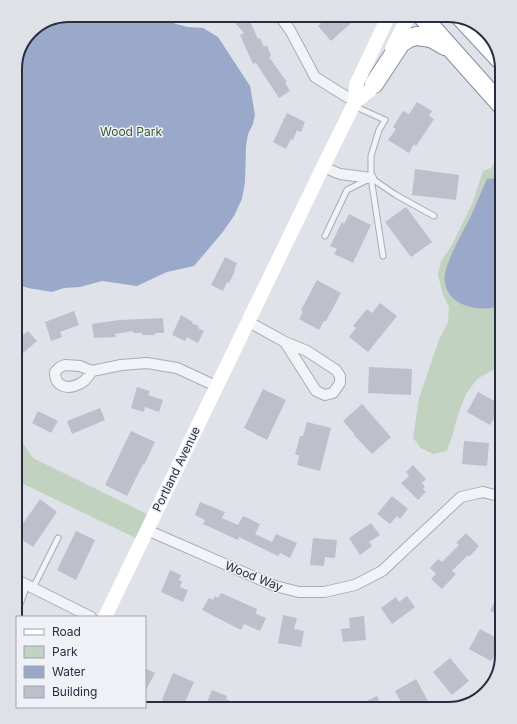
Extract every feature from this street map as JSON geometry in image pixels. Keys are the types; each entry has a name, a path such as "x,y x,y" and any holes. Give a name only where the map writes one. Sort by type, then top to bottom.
{"highway":[{"path":"427,22 495,98"},
{"path":"470,28 491,50"},
{"path":"374,84 401,43 409,38 417,36 430,38 455,53"}],"street":[{"path":"284,22 290,30 315,77 355,104"},
{"name":"Portland Avenue","path":"355,104 356,85 386,22"},
{"name":"Portland Avenue","path":"105,616 247,321 323,167 355,104 370,90 374,84 405,22"},
{"path":"323,167 340,174 371,178"},
{"path":"247,321 286,342 307,351 336,370 340,376 340,383 333,393 325,395 316,390 286,342"},
{"path":"92,371 121,364 147,363 177,368 216,386"},
{"name":"Wood Way","path":"147,530 275,586 299,592 324,592 354,585 382,571 461,497 483,492 495,495"},
{"path":"22,582 88,616"}],"lane":[{"path":"355,104 385,120 379,130 371,156 371,178 383,256"},
{"path":"371,178 396,195 434,216"},
{"path":"325,236 347,190 371,178"},
{"path":"22,603 30,586 58,538"}],"green space":[{"path":"495,161 495,369 477,379 466,394 447,451 433,454 421,448 413,438 419,398 439,340 448,322 449,307 443,295 438,275 441,261 451,247 473,202 483,171 491,168"},
{"path":"22,442 33,458 153,517 142,541 22,483"}],"water":[{"name":"Wood Park","path":"69,22 172,22 188,27 203,28 218,37 250,86 255,115 253,124 248,134 246,146 245,182 242,199 234,216 222,233 194,266 167,272 137,286 102,281 80,287 64,288 52,292 22,286 22,66 30,43 43,30 60,23"},
{"path":"495,178 495,306 476,308 466,306 456,301 452,297 447,289 445,277 446,269 453,250 470,218 487,179"}],"building":[{"path":"234,22 250,22 258,39 260,38 264,47 267,45 271,56 269,57 287,82 285,83 290,91 279,98 256,63 253,64 240,35 244,33"},
{"path":"322,22 352,22 331,41 318,26"},
{"path":"417,102 432,111 429,116 434,119 416,146 414,144 409,153 388,140 396,129 393,127 403,111 409,114"},
{"path":"287,113 305,122 301,132 297,130 293,140 291,139 286,149 273,142"},
{"path":"415,169 459,175 456,200 412,195"},
{"path":"406,207 432,242 411,257 385,222"},
{"path":"349,214 371,225 353,263 334,254 337,249 330,246 342,222 344,224"},
{"path":"225,257 237,263 229,283 227,282 223,291 211,285"},
{"path":"317,280 341,293 326,321 324,321 319,330 299,319 303,312 301,310"},
{"path":"380,303 397,316 368,352 349,337 356,328 353,326 367,309 372,313"},
{"path":"74,311 79,325 60,332 62,337 51,341 45,322"},
{"path":"181,315 199,326 198,328 204,331 198,343 187,337 185,341 172,335"},
{"path":"163,318 164,333 142,335 142,333 133,333 133,331 115,334 116,337 94,338 92,324 119,320"},
{"path":"28,331 37,341 22,354 22,336"},
{"path":"369,367 412,369 411,395 368,393"},
{"path":"137,387 150,391 148,395 163,400 159,412 145,407 144,412 131,408"},
{"path":"263,389 286,400 267,440 244,428"},
{"path":"478,392 495,401 495,417 490,425 467,412"},
{"path":"362,404 391,437 372,454 343,421"},
{"path":"100,408 105,420 72,434 67,421"},
{"path":"38,411 58,421 51,433 32,423"},
{"path":"307,422 331,428 320,471 297,465 299,456 295,454 300,436 303,436"},
{"path":"131,431 155,442 127,496 105,485"},
{"path":"464,441 489,443 487,466 462,464"},
{"path":"413,465 426,479 422,483 425,487 423,489 426,492 418,500 401,483 409,476 406,472"},
{"path":"392,496 408,509 400,519 397,516 390,524 377,514"},
{"path":"40,499 57,512 33,547 22,540 22,525"},
{"path":"200,502 225,512 222,518 238,525 243,516 260,524 255,534 272,542 276,534 297,543 290,558 280,553 278,556 239,537 238,540 203,524 205,520 195,515"},
{"path":"371,523 380,535 369,542 372,546 360,555 349,538"},
{"path":"76,531 95,540 76,580 57,570"},
{"path":"466,533 479,546 469,557 468,555 452,571 456,574 442,589 431,579 436,574 430,568 438,559 442,562 459,545 456,543"},
{"path":"313,538 337,540 335,558 325,557 324,566 310,565"},
{"path":"170,570 181,575 179,580 182,582 180,587 188,590 183,602 161,592"},
{"path":"221,593 257,609 256,614 266,618 260,631 244,624 241,630 202,610 209,598 213,600 215,596 218,598"},
{"path":"407,596 415,607 392,624 381,608 396,597 399,602"},
{"path":"495,600 495,613 490,611"},
{"path":"283,615 297,618 294,629 304,631 301,647 278,643"},
{"path":"364,616 366,640 343,642 341,629 350,628 349,618"},
{"path":"480,629 495,637 495,654 491,661 469,649"},
{"path":"450,658 469,681 452,695 433,672"},
{"path":"146,668 155,673 146,690"},
{"path":"173,673 194,682 185,702 166,702 162,700"},
{"path":"416,679 428,701 401,702 395,691"},
{"path":"212,690 227,696 226,699 232,702 207,702"},
{"path":"377,696 380,702 365,702"}]}
